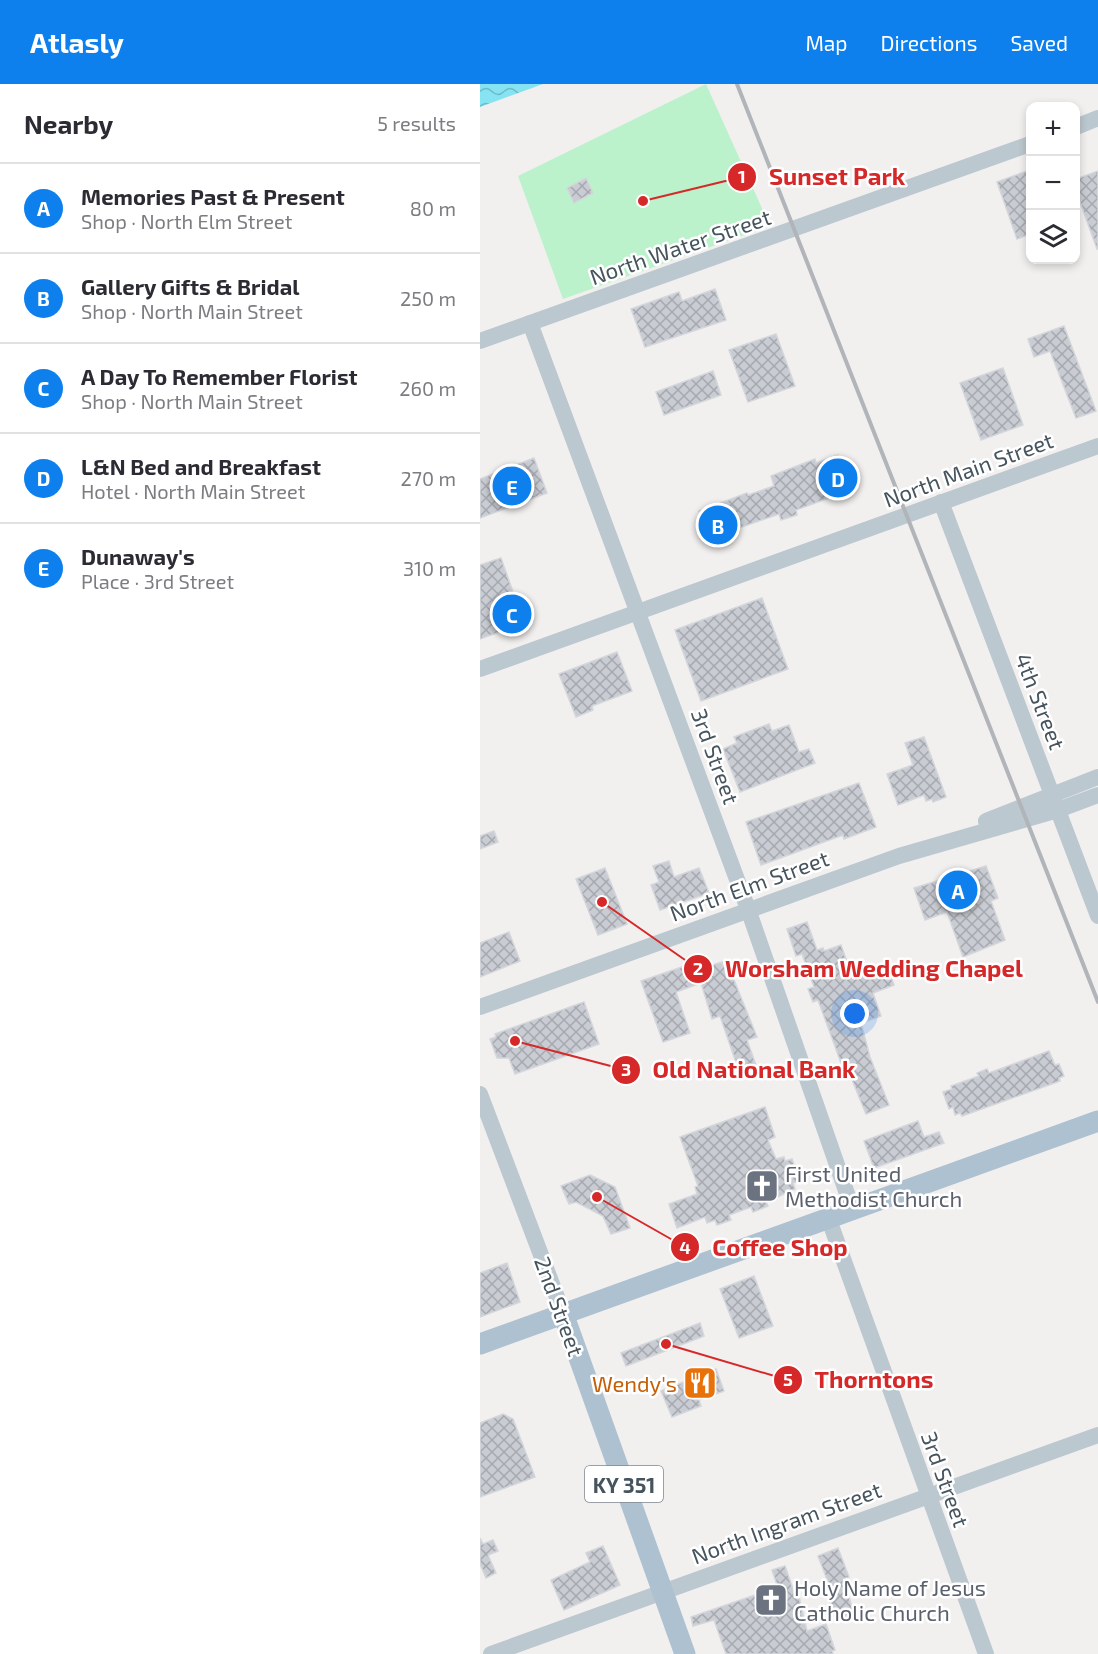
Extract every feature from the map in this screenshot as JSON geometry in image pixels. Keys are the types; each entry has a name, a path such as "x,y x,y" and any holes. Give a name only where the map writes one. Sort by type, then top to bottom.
{"main road":[{"path":"480,1344 1098,1121"},
{"name":"2nd Street","path":"563,1313 686,1654"}],"street":[{"path":"1080,125 1098,118"},
{"name":"North Water Street","path":"480,341 1026,145"},
{"name":"3rd Street","path":"530,323 748,909 852,1208"},
{"name":"North Main Street","path":"480,669 1098,446"},
{"name":"4th Street","path":"941,502 1098,916"},
{"name":"North Elm Street","path":"480,1007 899,856 1052,793 1098,777"},
{"name":"North Elm Street","path":"899,856 1058,810 1098,795"},
{"name":"2nd Street","path":"480,1094 563,1313"},
{"name":"3rd Street","path":"828,1217 986,1654"},
{"name":"North Ingram Street","path":"491,1654 928,1494 1098,1435"}],"green space":[{"path":"706,84 770,226 563,299 518,176"}],"water":[{"path":"480,84 543,84 480,107"}],"building":[{"path":"1026,171 1026,236 1017,239 997,182"},
{"path":"1098,171 1098,249 1080,202 1080,178"},
{"path":"586,178 593,193 574,203 567,188"},
{"path":"715,289 726,320 645,347 631,309 679,292 682,301"},
{"path":"1064,326 1096,411 1076,418 1050,351 1034,357 1028,339"},
{"path":"776,334 795,386 748,402 729,350"},
{"path":"1003,368 1023,425 981,440 960,383"},
{"path":"713,371 721,395 664,415 656,392"},
{"path":"838,455 851,482 848,483 851,490 796,510 797,515 781,520 779,514 713,537 708,522 703,524 699,511 747,493 748,495 774,486 771,476 815,459 816,463"},
{"path":"534,458 547,493 480,518 480,479"},
{"path":"501,558 524,623 480,639 480,565"},
{"path":"762,598 788,669 701,701 675,630"},
{"path":"617,652 632,691 592,706 593,710 576,717 559,674"},
{"path":"769,724 772,731 789,725 799,752 809,749 815,763 740,792 723,749 737,743 734,737"},
{"path":"924,737 946,797 933,802 932,799 926,801 924,795 898,805 887,774 913,765 905,743"},
{"path":"859,783 876,827 844,839 843,835 761,865 746,822"},
{"path":"494,831 498,842 480,849 480,836"},
{"path":"669,861 674,877 699,868 709,893 660,910 651,885 659,882 653,866"},
{"path":"986,866 998,898 991,901 1005,940 963,957 947,912 925,920 914,888"},
{"path":"605,868 627,924 598,935 576,879"},
{"path":"807,922 817,950 823,948 824,951 841,945 851,973 862,969 865,977 888,969 894,985 873,993 881,1016 861,1023 870,1057 889,1105 866,1114 848,1070 844,1071 818,1000 813,1002 808,989 814,987 802,954 796,956 787,929"},
{"path":"509,932 520,961 480,977 480,943"},
{"path":"722,962 723,966 728,965 757,1037 747,1040 757,1068 740,1074 720,1016 712,1019 701,983 676,992 690,1033 663,1042 641,981 685,966 688,973"},
{"path":"584,1002 599,1044 515,1074 509,1058 497,1058 490,1039 496,1037 495,1034"},
{"path":"1049,1051 1055,1065 1059,1064 1064,1076 1059,1078 1060,1081 962,1116 960,1113 955,1115 953,1107 949,1109 943,1092 952,1089 951,1086 979,1076 977,1073 987,1069 989,1073"},
{"path":"765,1107 775,1137 768,1140 776,1159 784,1157 785,1161 792,1159 800,1181 793,1183 795,1189 766,1202 768,1206 753,1212 751,1207 729,1215 731,1220 717,1225 715,1220 707,1223 705,1217 677,1228 669,1204 697,1194 695,1187 698,1186 680,1137"},
{"path":"918,1121 924,1137 939,1132 944,1143 874,1168 864,1141"},
{"path":"590,1175 615,1187 630,1228 611,1234 603,1216 576,1202 569,1204 561,1186"},
{"path":"507,1263 520,1302 480,1317 480,1273"},
{"path":"754,1276 773,1326 739,1338 720,1289"},
{"path":"700,1323 704,1336 626,1366 621,1353"},
{"path":"716,1369 724,1391 699,1400 701,1406 672,1417 661,1391"},
{"path":"503,1414 513,1419 535,1477 480,1497 480,1423"},
{"path":"480,1538 483,1544 493,1540 498,1551 488,1555 496,1573 486,1578 480,1564"},
{"path":"603,1546 620,1585 564,1610 551,1580 590,1562 586,1553"},
{"path":"838,1548 849,1577 843,1579 855,1616 837,1622 829,1600 834,1598 818,1556"},
{"path":"785,1566 793,1589 797,1588 807,1631 826,1624 835,1650 832,1651 833,1654 726,1654 714,1620 693,1626 691,1617 764,1592 763,1589 777,1585 772,1570"}],"railway":[{"path":"737,84 1098,1002"}],"place":[{"name":"Sunset Park","path":"643,201"},
{"name":"L&N Bed and Breakfast","path":"838,478"},
{"name":"Dunaway's","path":"512,486"},
{"name":"Gallery Gifts & Bridal","path":"718,525"},
{"name":"A Day To Remember Florist","path":"512,614"},
{"name":"Memories Past & Present","path":"958,890"},
{"name":"Worsham Wedding Chapel","path":"602,902"},
{"name":"Old National Bank","path":"515,1041"},
{"name":"First United Methodist Church","path":"762,1186"},
{"name":"Coffee Shop","path":"597,1197"},
{"name":"Thorntons","path":"666,1344"},
{"name":"Wendy's","path":"700,1383"},
{"name":"Holy Name of Jesus Catholic Church","path":"771,1600"}]}
